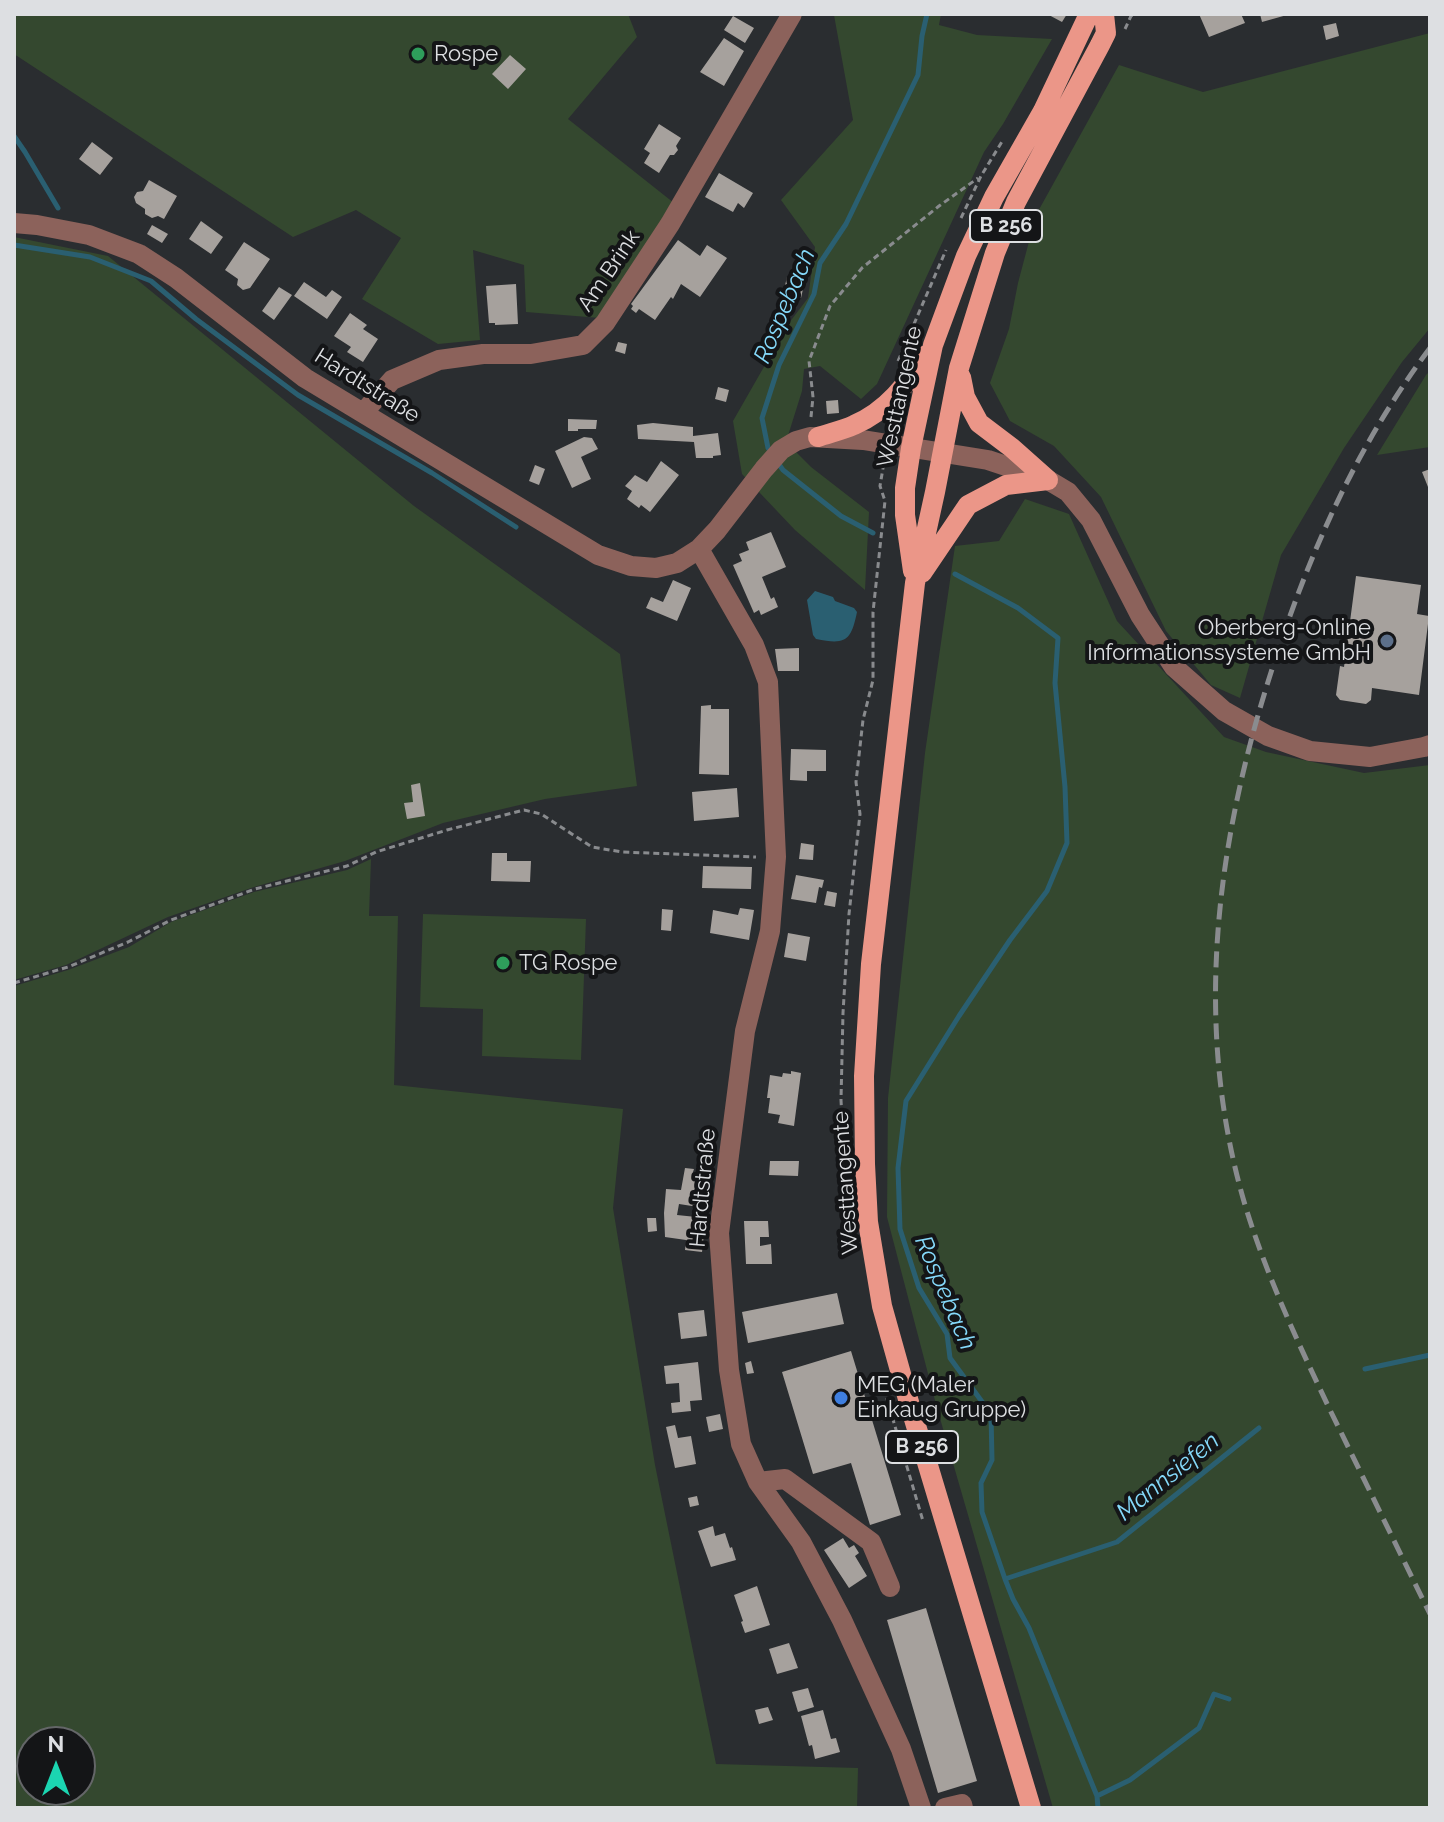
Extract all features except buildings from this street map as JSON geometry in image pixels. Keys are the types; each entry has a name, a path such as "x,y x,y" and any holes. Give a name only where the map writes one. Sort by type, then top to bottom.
{"main road":[{"name":"Westtangente","path":"915,583 905,515 905,488 933,345 966,256 994,197 1043,111 1089,14"},
{"name":"Westtangente","path":"1031,1808 882,1306 868,1222 864,1076 871,964 915,583 959,368 995,253 1011,215 1106,33 1104,14"},
{"name":"B 256","path":"814,437 854,425 885,407 906,384 933,345"},
{"path":"959,368 965,397 979,423 1048,480"},
{"name":"B 256","path":"915,583 968,505 1006,485 1048,480"}],"street":[{"name":"Am Brink","path":"363,413 392,380 439,360 483,354 531,354 583,345 605,323 670,224 792,14"},
{"name":"Hardtstraße","path":"14,223 89,235 139,254 176,278 305,378 598,555 631,566 656,568 677,563 699,549 781,450 796,441 814,437"},
{"path":"814,437 988,460 1048,480 1068,492 1091,520 1140,615 1174,667 1224,711 1268,736 1310,751 1370,757 1430,745"},
{"name":"Hardtstraße","path":"699,549 754,645 768,682 776,857 770,931 745,1031 719,1233 729,1370 741,1444 758,1482 801,1542 842,1620 901,1749 921,1808"},
{"path":"758,1482 785,1479 871,1542 890,1587"},
{"path":"945,1808 962,1804 963,1808"}],"path":[{"path":"814,437 809,361 830,306 862,268 981,176 961,218"},
{"path":"898,360 948,246"},
{"path":"845,1162 841,1100 843,1013 849,914 860,814 856,782 863,720 873,680 873,612 885,501 880,486 888,445"},
{"path":"14,983 68,967 171,920 255,889 347,866 376,852 524,810 541,814 592,847 622,852 776,857"},
{"path":"879,1369 926,1530"}],"green space":[{"path":"14,14 628,14 637,37 568,119 674,203 600,318 526,312 524,265 473,250 480,340 438,344 362,299 401,238 356,210 293,237 14,54"},
{"path":"941,14 939,25 977,35 1052,39 984,152 877,384 861,399 820,366 804,369 802,391 786,442 811,467 869,512 865,590 795,530 742,474 733,421 789,323 808,298 815,247 781,200 853,120 834,15"},
{"path":"1430,33 1430,328 1402,362 1344,448 1281,555 1240,698 1211,685 1166,631 1101,497 1054,446 1010,421 990,383 1009,329 1036,215 1119,65 1203,92"},
{"path":"14,237 108,256 414,506 620,654 637,786 545,799 443,823 345,861 254,887 168,917 66,965 14,980"},
{"path":"1430,371 1430,447 1377,455 1426,375"},
{"path":"1025,499 1069,514 1117,621 1224,737 1266,752 1364,773 1430,765 1430,1808 1053,1808 937,1408 887,1217 888,1098 925,753 955,546 999,541"},
{"path":"371,859 369,916 398,916 394,1085 623,1109 613,1208 655,1465 716,1764 858,1768 857,1808 14,1808 14,986 129,947 171,922 254,892 347,870"},
{"name":"TG Rospe","path":"423,914 586,919 581,1060 482,1056 483,1009 420,1007"}],"water":[{"path":"815,591 833,597 857,612 846,639 826,641 813,635 807,600"}],"waterway":[{"name":"Rospebach","path":"773,454 768,448 762,418 779,365 814,294 820,263 846,224 918,75 927,14"},
{"path":"14,136 58,208"},
{"path":"14,245 90,257 151,281 196,319 298,395 432,473 516,527"},
{"name":"Rospebach","path":"778,463 841,516 873,533"},
{"name":"Rospebach","path":"955,574 1018,608 1058,638 1055,683 1067,843 1047,891 1010,940 906,1101 898,1168 900,1229 919,1288 947,1334 950,1358 991,1414 992,1460 981,1483 982,1512 1013,1599 1029,1628 1097,1796 1098,1808"},
{"name":"Mannsiefen","path":"1365,1369 1430,1355"},
{"name":"Mannsiefen","path":"1005,1579 1117,1542 1259,1428"},
{"path":"1097,1796 1130,1780 1199,1728 1214,1694 1229,1699"}],"railway":[{"path":"1430,348 1381,420 1340,496 1305,575 1276,657 1239,792 1226,860 1218,929 1216,998 1219,1067 1228,1136 1254,1232 1307,1362 1430,1614"}],"place":[{"name":"Rospe","path":"418,54"},
{"name":"Oberberg-Online Informationssysteme GmbH","path":"1387,641"},
{"name":"TG Rospe","path":"503,963"},
{"name":"MEG (Maler Einkaug Gruppe)","path":"841,1398"}]}
